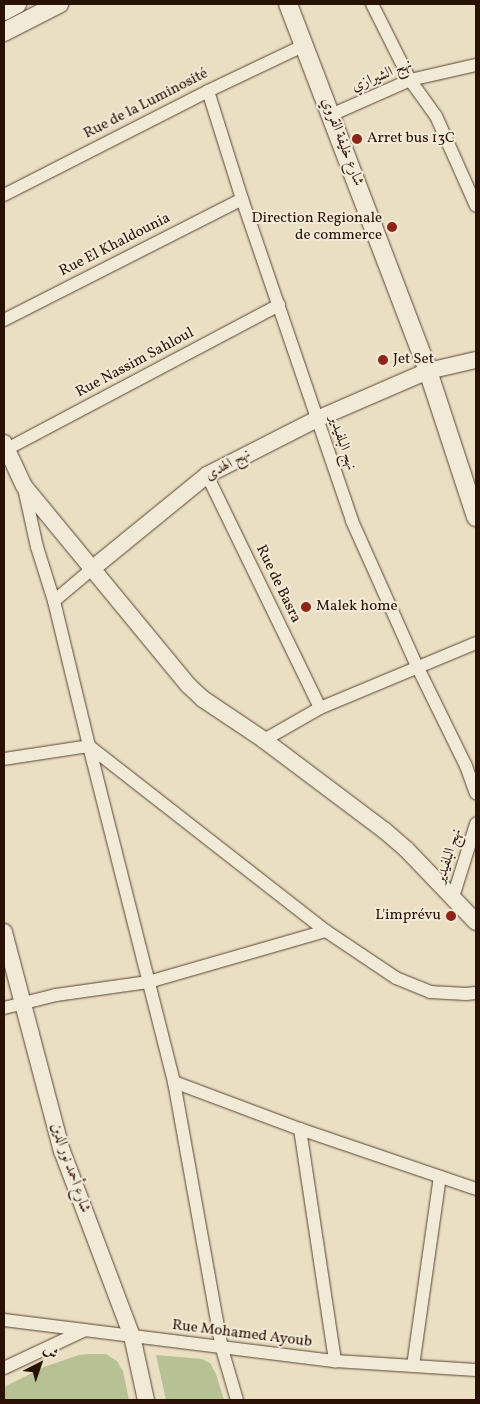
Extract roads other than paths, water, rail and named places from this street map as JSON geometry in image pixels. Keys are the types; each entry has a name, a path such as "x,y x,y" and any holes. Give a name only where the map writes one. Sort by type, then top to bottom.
{"main road":[{"path":"4,11 17,4"},
{"path":"4,32 59,4"},
{"path":"275,4 296,22"},
{"name":"شارع خليفة القروي","path":"288,4 428,371 476,517"}],"street":[{"path":"372,4 410,80 436,116 476,206"},
{"name":"Rue de la Luminosité","path":"4,195 208,91 304,45"},
{"name":"نهج الشيرازي","path":"331,114 410,80 476,65"},
{"name":"نهج البلفيدير","path":"208,91 242,198 352,521 416,666 466,766 476,793"},
{"name":"Rue El Khaldounia","path":"4,320 242,198"},
{"name":"Rue Nassim Sahloul","path":"5,446 279,305"},
{"name":"نهج الهدى","path":"54,601 207,475 317,419 428,371 476,360"},
{"path":"5,446 24,486 37,547 54,601 88,746 174,1082 222,1349 237,1400"},
{"name":"Rue de Basra","path":"207,475 320,708"},
{"path":"24,486 188,685 203,699 264,740 384,830 406,849 476,922"},
{"path":"264,740 320,708 476,642"},
{"path":"4,759 88,746 326,930 396,978 430,992 476,993"},
{"name":"نهج البلفيدير","path":"453,897 476,824"},
{"path":"4,1008 56,995 148,982 326,930"},
{"name":"شارع أحمد نور الدين","path":"4,932 62,1151 132,1336 146,1400"},
{"path":"174,1082 300,1129 476,1189"},
{"path":"300,1129 335,1361"},
{"path":"413,1366 440,1177"},
{"name":"Rue Mohamed Ayoub","path":"4,1320 222,1349 335,1361 476,1370"},
{"path":"4,1368 85,1330"}],"place":[{"name":"Arret bus 13C","path":"357,139"},
{"name":"Direction Regionale de commerce","path":"392,227"},
{"name":"Jet Set","path":"383,360"},
{"name":"Malek home","path":"306,607"},
{"name":"L'imprévu","path":"451,916"}]}
